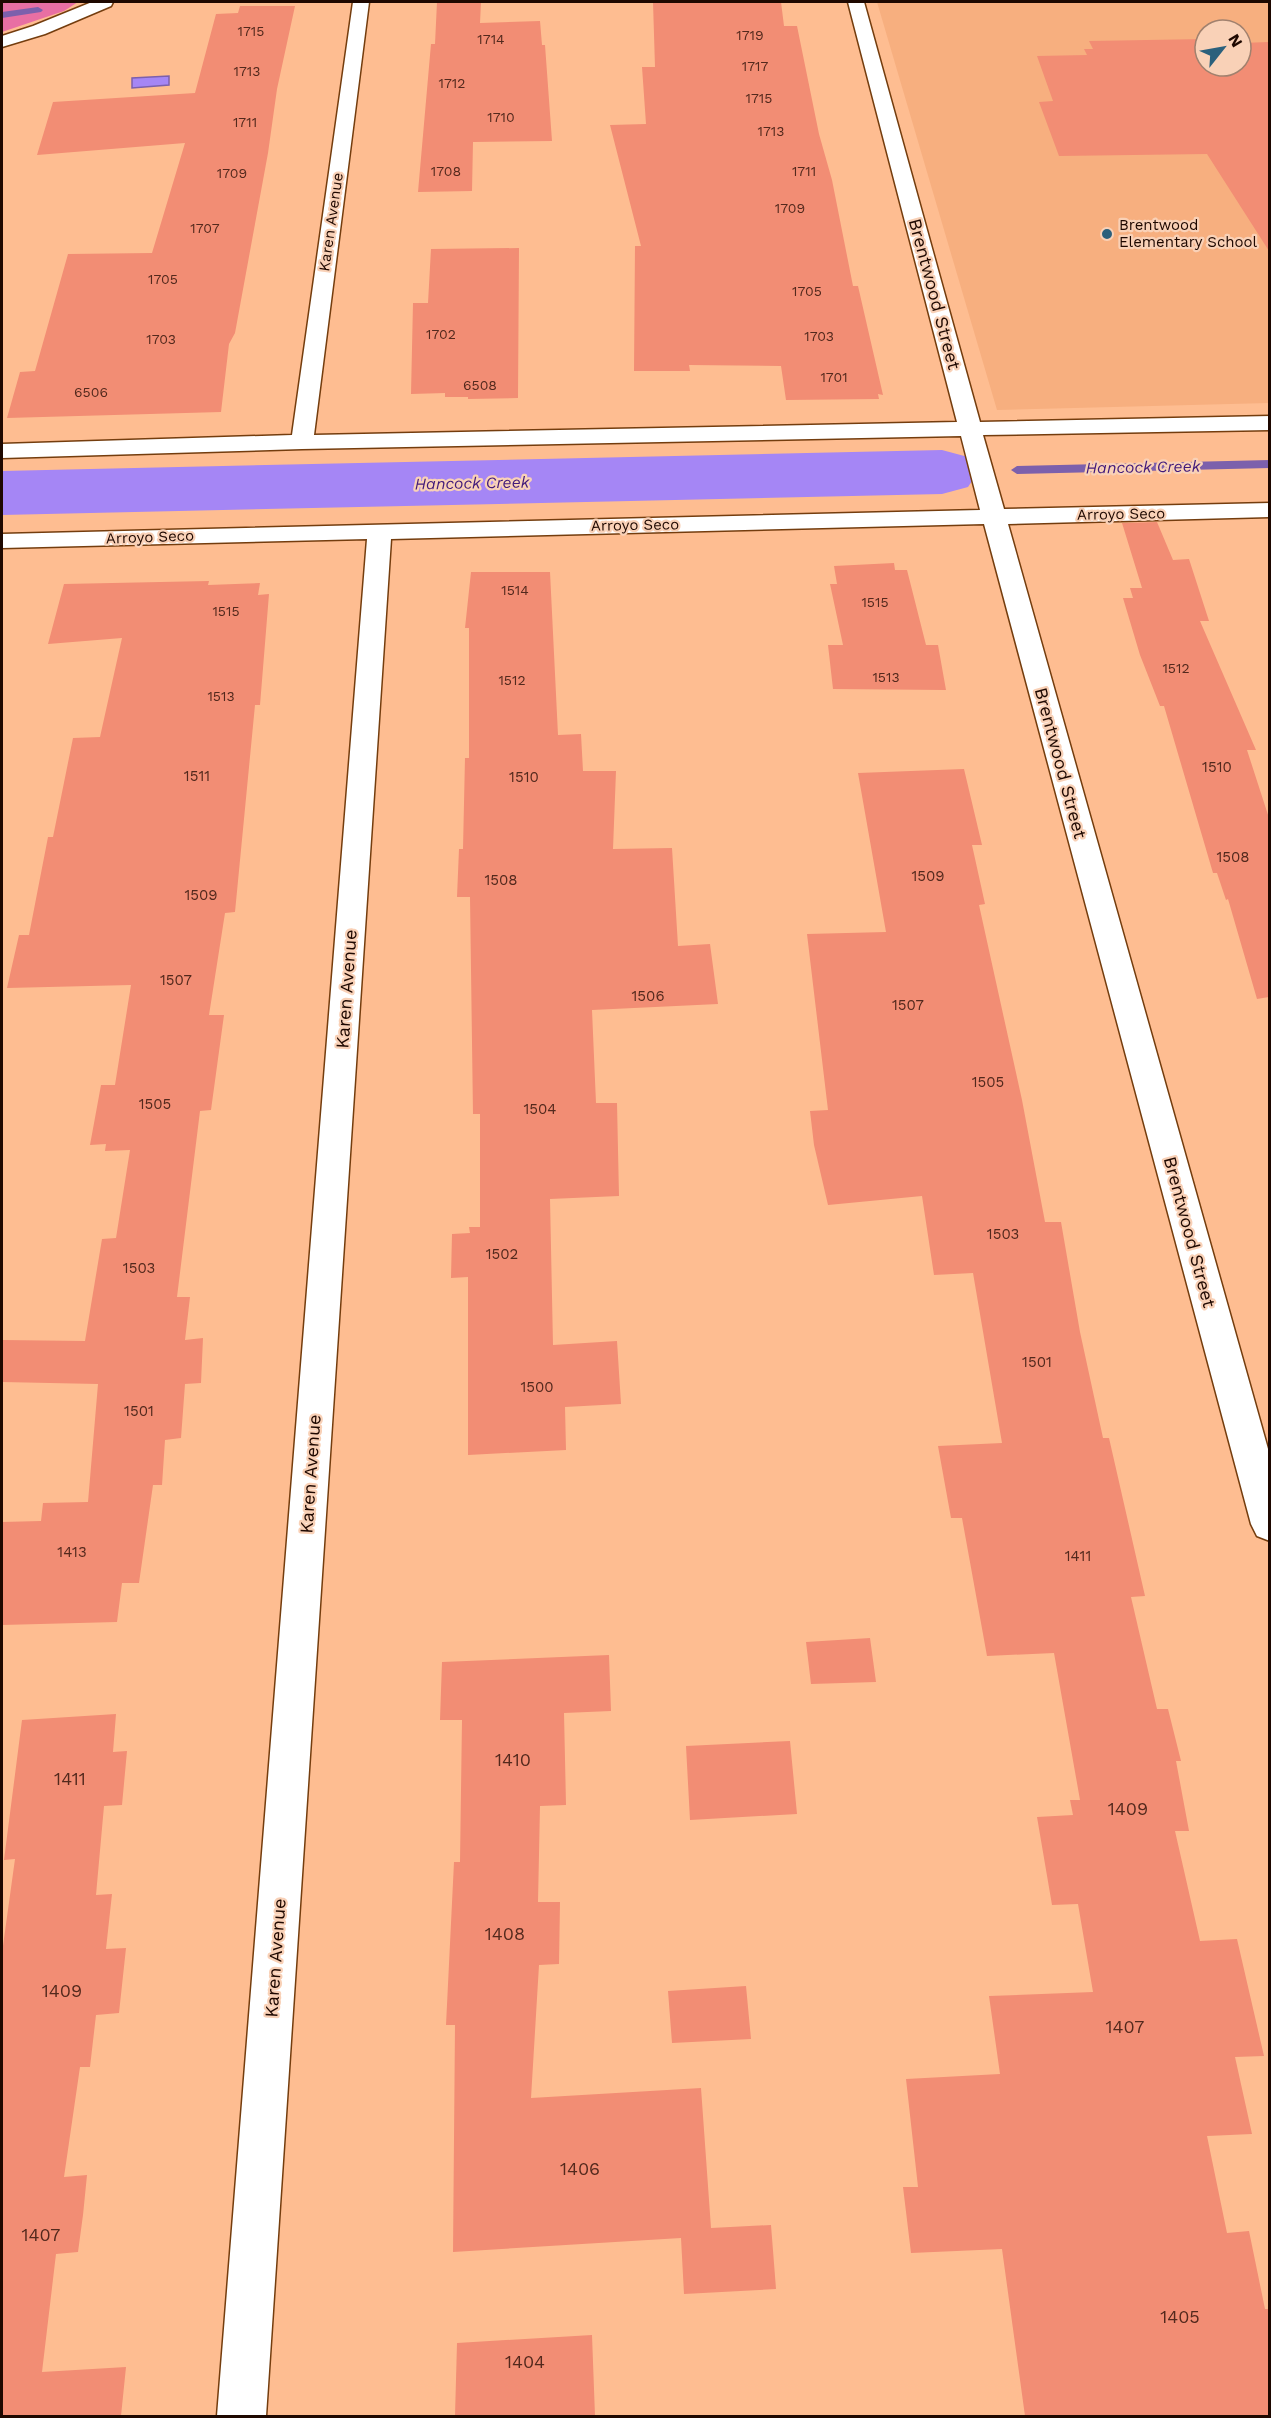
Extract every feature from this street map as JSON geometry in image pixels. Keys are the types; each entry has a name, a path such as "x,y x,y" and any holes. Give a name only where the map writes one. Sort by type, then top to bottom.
{"street":[{"path":"2,42 39,30 105,2"},
{"name":"Karen Avenue","path":"302,442 361,2"},
{"name":"Brentwood Street","path":"856,2 1269,1524"},
{"path":"2,451 302,442 1269,423"},
{"name":"Arroyo Seco","path":"2,541 1269,510"},
{"name":"Karen Avenue","path":"241,2416 380,531"}],"shaded area":[{"path":"2,2 78,2 64,11 2,32"},
{"name":"Brentwood Elementary School","path":"877,2 1269,2 1269,403 997,410"},
{"path":"169,76 169,85 132,88 132,78"}],"building":[{"path":"437,2 481,2 480,23 540,21 542,45 545,45 552,141 473,142 472,191 418,192 431,44 435,44"},
{"path":"653,2 781,2 784,26 797,26 853,286 858,286 883,395 878,394 879,399 786,400 781,366 689,365 690,371 634,371 635,246 641,246 610,125 646,124 642,67 655,67"},
{"path":"240,6 295,6 277,89 268,153 235,333 229,344 221,412 7,418 20,372 35,371 68,254 152,253 185,143 37,155 53,102 195,93 216,14 238,13"},
{"path":"1193,39 1193,78 1253,78 1253,43 1269,42 1269,251 1207,154 1059,156 1039,102 1053,101 1037,56 1087,55 1084,49 1093,49 1089,41"},
{"path":"519,248 518,398 468,399 468,397 445,397 445,393 411,394 413,303 428,303 431,249"},
{"path":"1157,522 1173,560 1189,559 1209,621 1200,621 1256,750 1247,750 1269,818 1269,997 1257,999 1228,899 1226,900 1217,873 1213,873 1164,706 1160,706 1140,655 1123,598 1133,598 1130,588 1142,588 1122,523"},
{"path":"894,563 895,570 907,570 926,645 938,645 946,690 833,689 828,645 843,645 830,584 837,584 834,566"},
{"path":"471,572 550,572 558,735 581,734 583,771 616,771 613,849 672,848 678,946 710,944 718,1004 592,1010 596,1103 617,1103 619,1196 550,1199 553,1345 617,1341 621,1404 565,1407 566,1450 468,1455 468,1277 451,1278 452,1234 470,1233 469,1227 480,1227 480,1114 473,1114 470,897 457,897 459,849 463,849 465,758 469,758 469,628 465,628"},
{"path":"209,581 208,585 260,583 258,595 269,594 260,705 255,705 235,912 225,913 209,1015 224,1015 211,1110 200,1111 177,1297 190,1297 185,1340 203,1338 201,1383 185,1384 181,1438 165,1440 162,1485 153,1485 139,1583 122,1583 117,1622 2,1625 2,1522 41,1521 43,1503 88,1502 98,1384 2,1382 2,1340 85,1341 102,1239 116,1238 130,1150 105,1151 106,1144 90,1145 101,1085 115,1085 131,985 7,988 19,935 29,935 48,837 53,837 73,738 100,737 122,638 48,644 64,584"},
{"path":"964,769 982,845 972,845 985,904 979,905 1022,1100 1045,1222 1061,1222 1080,1332 1103,1438 1109,1438 1145,1596 1131,1597 1157,1709 1168,1709 1181,1761 1176,1761 1189,1831 1175,1831 1200,1941 1237,1939 1264,2056 1235,2057 1252,2134 1207,2136 1227,2233 1249,2231 1265,2309 1269,2309 1269,2416 1025,2416 1002,2249 911,2253 903,2187 918,2187 906,2079 1000,2074 989,1996 1093,1992 1078,1904 1052,1905 1037,1817 1073,1815 1070,1800 1080,1800 1054,1653 987,1656 962,1518 951,1518 938,1446 1002,1443 973,1273 934,1275 922,1196 828,1205 814,1145 810,1111 828,1110 807,934 886,932 858,773"},
{"path":"870,1638 876,1682 811,1684 806,1642"},
{"path":"609,1655 611,1711 564,1713 566,1805 540,1806 538,1902 560,1902 559,1964 539,1965 531,2098 701,2088 711,2228 771,2225 776,2289 684,2294 681,2238 453,2252 455,2025 446,2025 454,1862 460,1862 462,1720 440,1720 442,1662"},
{"path":"116,1714 113,1752 127,1751 122,1805 104,1806 96,1895 112,1894 106,1949 126,1948 119,2013 96,2015 90,2067 80,2067 64,2177 87,2175 83,2215 78,2252 56,2254 42,2372 126,2367 121,2416 2,2416 2,1953 15,1859 4,1860 22,1720"},
{"path":"790,1741 797,1814 690,1820 686,1746"},
{"path":"746,1986 751,2039 672,2043 668,1991"},
{"path":"592,2335 595,2416 455,2416 457,2343"}],"waterway":[{"path":"2,15 38,10"},
{"name":"Hancock Creek","path":"1017,470 1270,464"},
{"name":"Hancock Creek","path":"2,493 942,472"}],"place":[{"name":"Brentwood Elementary School","path":"1107,234"}]}
